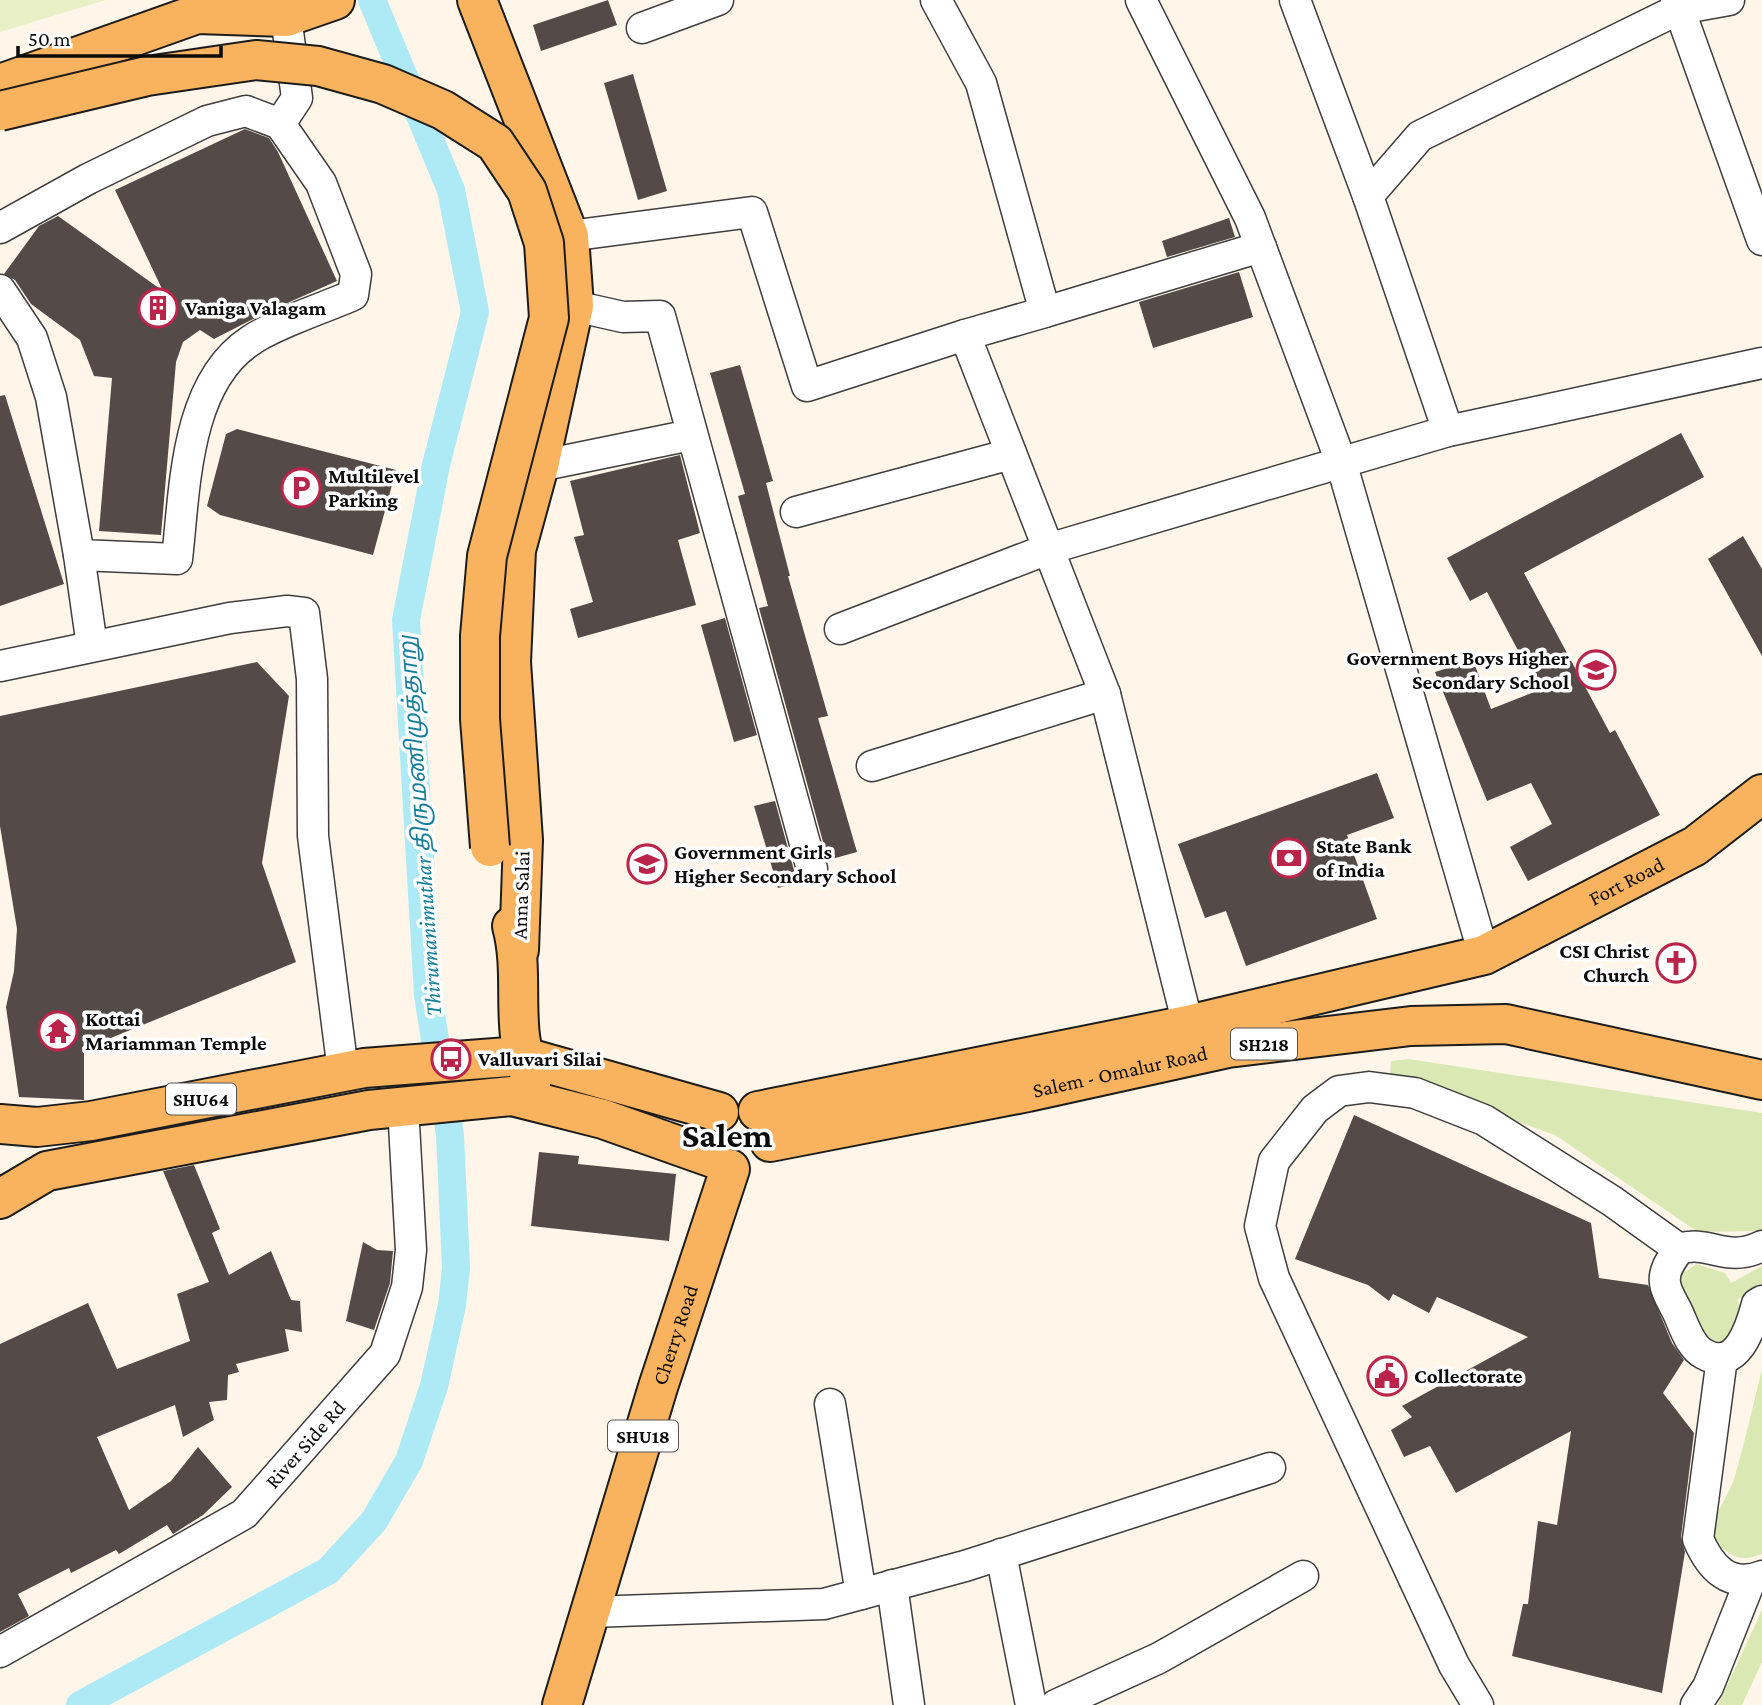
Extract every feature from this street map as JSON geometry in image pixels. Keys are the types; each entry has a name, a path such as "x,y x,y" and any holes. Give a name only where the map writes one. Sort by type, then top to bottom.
{"main road":[{"path":"477,0 569,236 574,306 539,466 516,550 510,662 506,843"},
{"path":"0,83 204,7 286,17 333,1"},
{"path":"0,111 146,76 256,60 318,66 383,84 443,110 495,143 527,191 544,243 549,318 487,556 480,636 480,719 506,843 519,950 521,1056 528,1101"},
{"name":"Fort Road","path":"1484,955 1695,846 1762,794"},
{"name":"Salem - Omalur Road","path":"764,1127 1484,955"},
{"name":"Salem - Omalur Road","path":"764,1127 1028,1092 1228,1048 1411,1026 1506,1024 1762,1080"},
{"path":"521,1056 719,1112"},
{"name":"SHU64","path":"18,1126 91,1121 354,1069 521,1056"},
{"path":"0,1199 47,1171 386,1108 528,1101 603,1119 721,1163 751,1167 766,1152 764,1127 740,1105 719,1112 707,1127 706,1138 721,1163"},
{"path":"18,1126 47,1171"},
{"name":"Cherry Road","path":"562,1705 658,1387 721,1163"}],"street":[{"path":"642,27 718,0"},
{"path":"1141,0 1250,218 1341,462 1484,955"},
{"path":"1295,0 1368,196 1448,431"},
{"path":"1368,196 1420,136 1677,4 1729,0"},
{"path":"945,3 981,83 1045,312"},
{"path":"1677,4 1762,240"},
{"path":"280,124 296,98 286,17"},
{"path":"0,228 88,179 206,121 246,111 280,124 321,183 356,274 353,295 249,341 211,381 192,433 177,559 79,555"},
{"path":"569,236 752,212 807,386 965,335 1261,247"},
{"path":"0,290 32,338 51,397 92,646"},
{"path":"574,306 623,317 660,316 813,869"},
{"path":"965,335 1105,694 1188,1025"},
{"path":"840,629 1048,549 1448,431 1762,363"},
{"path":"539,466 691,435"},
{"path":"796,512 1011,454"},
{"path":"0,666 230,618 287,611 304,613 312,679 313,836 354,1069"},
{"path":"872,766 1105,694"},
{"path":"1478,1705 1454,1665 1274,1278 1259,1226 1274,1161 1315,1109 1339,1091 1369,1087 1415,1093 1484,1120 1612,1201 1679,1249"},
{"name":"River Side Rd","path":"0,1652 244,1514 384,1354 407,1287 411,1250 386,1108"},
{"path":"1762,1246 1729,1255 1693,1245 1679,1249 1665,1270 1664,1284 1692,1341 1704,1354 1722,1358 1737,1351 1750,1331 1756,1304 1762,1301"},
{"path":"1696,1705 1708,1687 1756,1579 1729,1577 1708,1562 1698,1539 1722,1358"},
{"path":"830,1404 860,1594"},
{"path":"590,1612 824,1604 1001,1554 1270,1468"},
{"path":"1001,1554 1031,1705"},
{"path":"1056,1705 1158,1658 1303,1576"},
{"path":"892,1585 909,1705"}],"green space":[{"path":"0,0 106,0 0,32"},
{"path":"1409,1059 1762,1113 1762,1231 1698,1232 1555,1135 1390,1077 1391,1061"},
{"path":"1696,1264 1725,1273 1731,1283 1762,1266 1762,1286 1738,1299 1743,1324 1725,1342 1711,1342 1702,1335 1677,1278"},
{"path":"1762,1369 1762,1554 1742,1558 1736,1557 1714,1542 1713,1533 1717,1516 1735,1476"},
{"path":"1762,1610 1762,1662 1742,1705 1718,1705"}],"building":[{"path":"608,0 617,25 541,51 533,25"},
{"path":"633,74 667,191 638,200 604,83"},
{"name":"Vaniga Valagam","path":"245,129 269,138 278,152 337,281 214,339 200,330 183,342 176,362 161,535 99,531 112,378 94,376 80,340 31,304 15,280 4,274 39,226 58,216 163,291 115,190"},
{"path":"1229,218 1235,237 1167,257 1162,241"},
{"path":"1239,272 1253,317 1153,348 1139,302"},
{"path":"740,365 773,481 766,483 788,576 828,716 818,718 857,852 828,860 759,608 768,606 738,496 745,494 710,373"},
{"path":"5,395 64,584 0,606 0,396"},
{"name":"Multilevel Parking","path":"237,429 396,470 373,555 220,515 207,506 226,434"},
{"path":"1681,433 1704,477 1524,573 1610,733 1615,730 1660,815 1528,881 1510,847 1552,824 1531,783 1487,801 1435,672 1473,660 1491,709 1539,690 1487,592 1470,601 1447,558"},
{"path":"680,455 700,533 678,540 696,605 578,638 570,609 593,602 574,537 584,535 570,481"},
{"path":"1743,536 1762,569 1762,656 1708,559"},
{"path":"725,618 757,735 734,742 701,625"},
{"path":"257,662 289,696 262,863 296,962 106,1040 84,1037 84,1100 19,1097 6,1007 14,971 17,929 0,826 0,716"},
{"path":"1377,773 1394,818 1347,835 1377,919 1246,966 1226,911 1205,918 1178,844"},
{"path":"775,801 795,874 801,882 778,888 754,806"},
{"path":"1354,1115 1591,1223 1599,1278 1648,1285 1672,1343 1684,1360 1663,1393 1694,1433 1681,1537 1685,1552 1662,1693 1512,1656 1523,1604 1528,1604 1538,1521 1557,1525 1571,1431 1456,1493 1430,1446 1404,1457 1391,1430 1412,1417 1402,1406 1528,1337 1437,1297 1429,1313 1393,1294 1389,1301 1368,1285 1295,1259"},
{"path":"539,1152 579,1156 578,1164 676,1174 669,1241 531,1226"},
{"path":"194,1165 220,1229 212,1233 229,1275 271,1251 291,1300 300,1301 302,1332 285,1329 289,1351 236,1364 239,1372 228,1375 227,1400 209,1402 214,1420 183,1437 175,1405 97,1437 129,1510 171,1481 198,1447 232,1487 203,1515 173,1534 167,1525 119,1554 116,1550 71,1573 69,1568 18,1594 29,1616 0,1632 0,1344 88,1303 117,1369 190,1341 177,1294 209,1282 163,1171"},
{"path":"363,1242 377,1250 393,1251 390,1283 374,1330 346,1321"}],"waterway":[{"name":"Thirumanimuthar திருமணிமுத்தாறு","path":"80,1705 328,1571 374,1521 409,1461 434,1386 452,1305 456,1268 450,1135 428,995 406,620 436,465 475,312 451,190 372,0"}],"place":[{"name":"Vaniga Valagam","path":"158,308"},
{"name":"Multilevel Parking","path":"301,488"},
{"name":"Government Boys Higher Secondary School","path":"1596,670"},
{"name":"State Bank of India","path":"1289,858"},
{"name":"Government Girls Higher Secondary School","path":"647,864"},
{"name":"CSI Christ Church","path":"1676,963"},
{"name":"Kottai Mariamman Temple","path":"58,1031"},
{"name":"Valluvari Silai","path":"451,1059"},
{"name":"Collectorate","path":"1387,1376"}],"district":[{"name":"Salem","path":"727,1135"}]}
